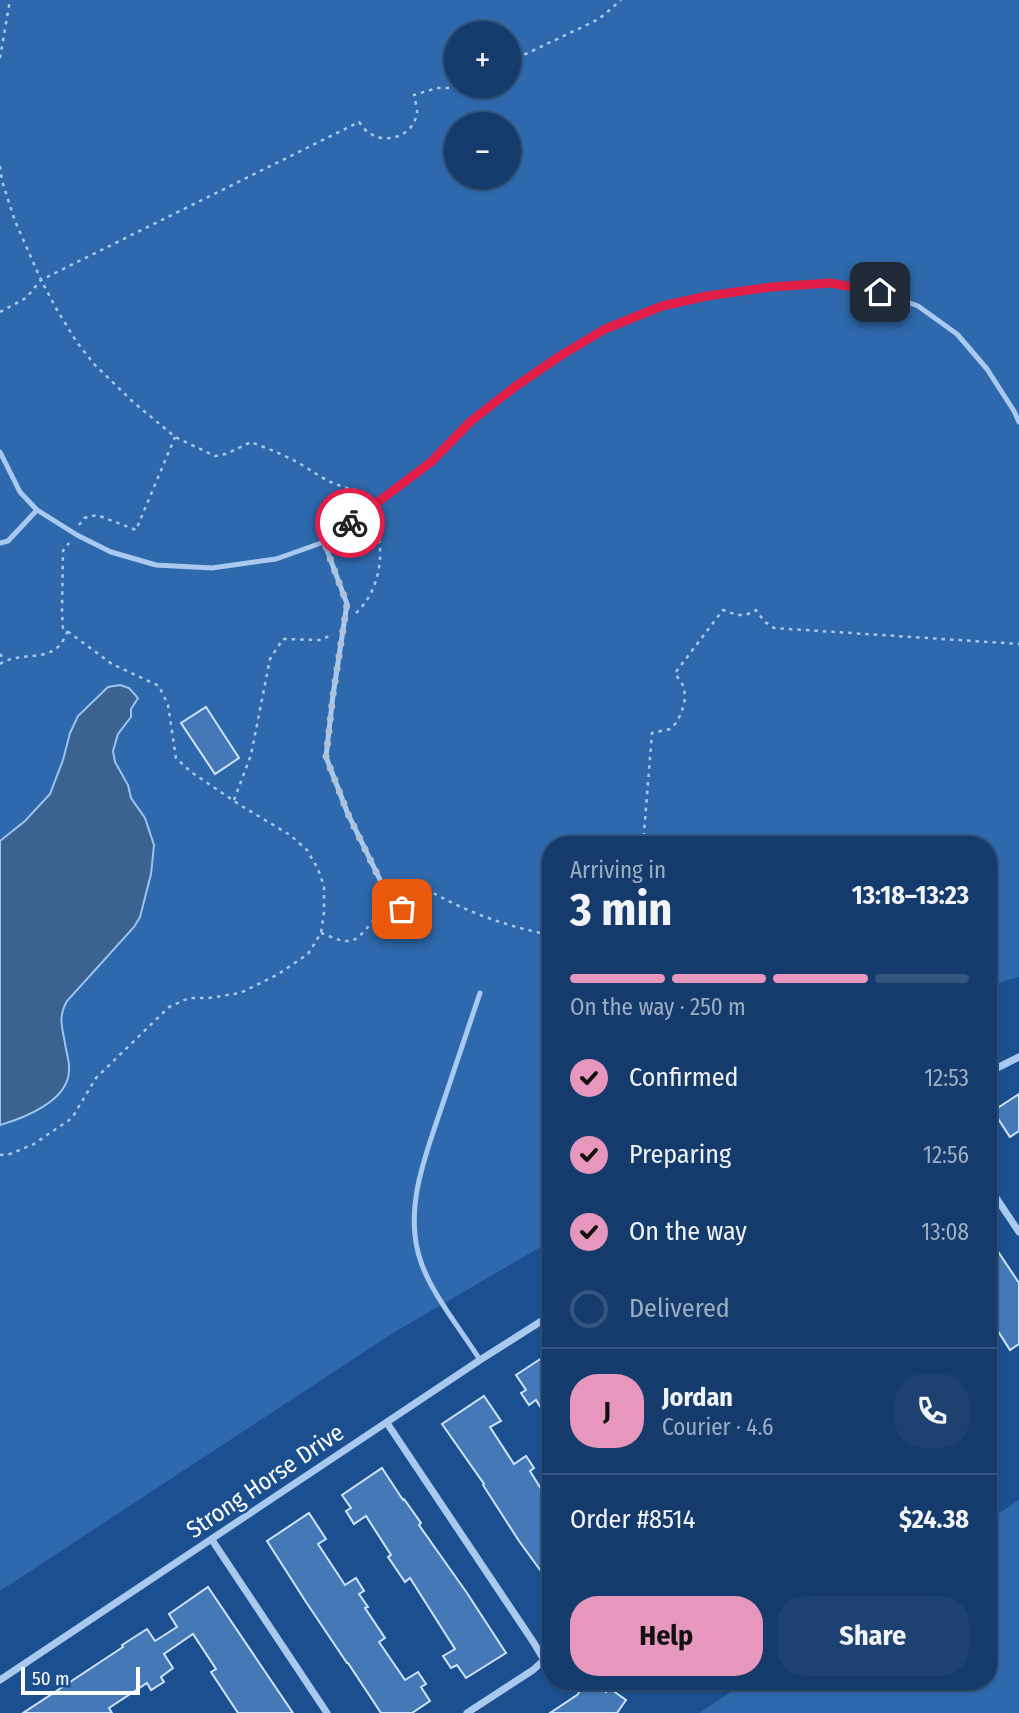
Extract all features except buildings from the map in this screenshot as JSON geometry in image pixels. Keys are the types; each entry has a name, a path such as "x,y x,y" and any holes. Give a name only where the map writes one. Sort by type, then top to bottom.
{"street":[{"path":"997,1068 1019,1057"},
{"path":"997,1199 1019,1232"},
{"name":"Strong Horse Drive","path":"0,1680 542,1321"},
{"path":"387,1423 542,1657"},
{"path":"212,1540 327,1713"},
{"path":"467,1713 542,1662"}],"lane":[{"path":"0,452 20,492 37,510 111,552 156,565 212,568 276,559 324,542 431,462 471,421 516,386 605,329 662,306 707,296 771,287 830,283 880,292 918,306 957,334 987,369 1019,422"},
{"path":"0,543 8,541 37,510"},
{"path":"324,542 347,604 326,757 348,814 385,890 402,909"},
{"path":"480,993 422,1165 414,1203 413,1233 422,1265 439,1297 480,1360"}],"path":[{"path":"0,58 10,0"},
{"path":"521,56 599,19 621,0"},
{"path":"0,312 26,298 41,280 359,122 368,133 385,140 400,136 413,126 417,111 414,95 444,88"},
{"path":"0,166 15,221 41,280 76,341 94,364 132,401 175,437 215,456 226,454 251,442 288,457 339,487 356,490 379,533 381,559 364,606 334,634 321,640 283,639 270,659 251,755 234,801"},
{"path":"0,1155 34,1144 72,1118 96,1077 169,1007 189,998 240,993 277,975 308,954 321,933 324,886 307,850 290,835 191,772 176,758 168,705 159,687 112,664 63,628 63,551 84,518 97,515 136,530 175,437"},
{"path":"644,836 652,733 670,729 677,722 685,699 684,687 675,673 723,610 740,616 749,615 756,610 765,622 774,628 1019,644"},
{"path":"0,664 24,656 47,654 59,646 68,631"},
{"path":"0,654 5,661"},
{"path":"321,933 350,942 358,939 391,897 411,880 481,916 518,929 542,933"}],"shaded area":[{"path":"0,0 1019,0 1019,977 997,984 997,836 542,836 542,1246 393,1333 0,1591"},
{"path":"120,685 129,688 138,698 131,709 131,717 118,734 113,751 115,762 128,785 131,798 145,818 154,845 151,874 140,917 64,1007 62,1022 69,1068 67,1082 61,1091 43,1107 0,1125 0,841 25,821 50,794 78,716 108,687"},
{"path":"1019,1500 1019,1713 699,1713 734,1690 997,1690 997,1515"}],"way so far":[{"path":"350,523 324,542 347,604 326,757 348,814 385,890 402,909"}],"route":[{"path":"350,523 431,462 471,421 516,386 605,329 662,306 707,296 771,287 830,283 880,292"}]}
